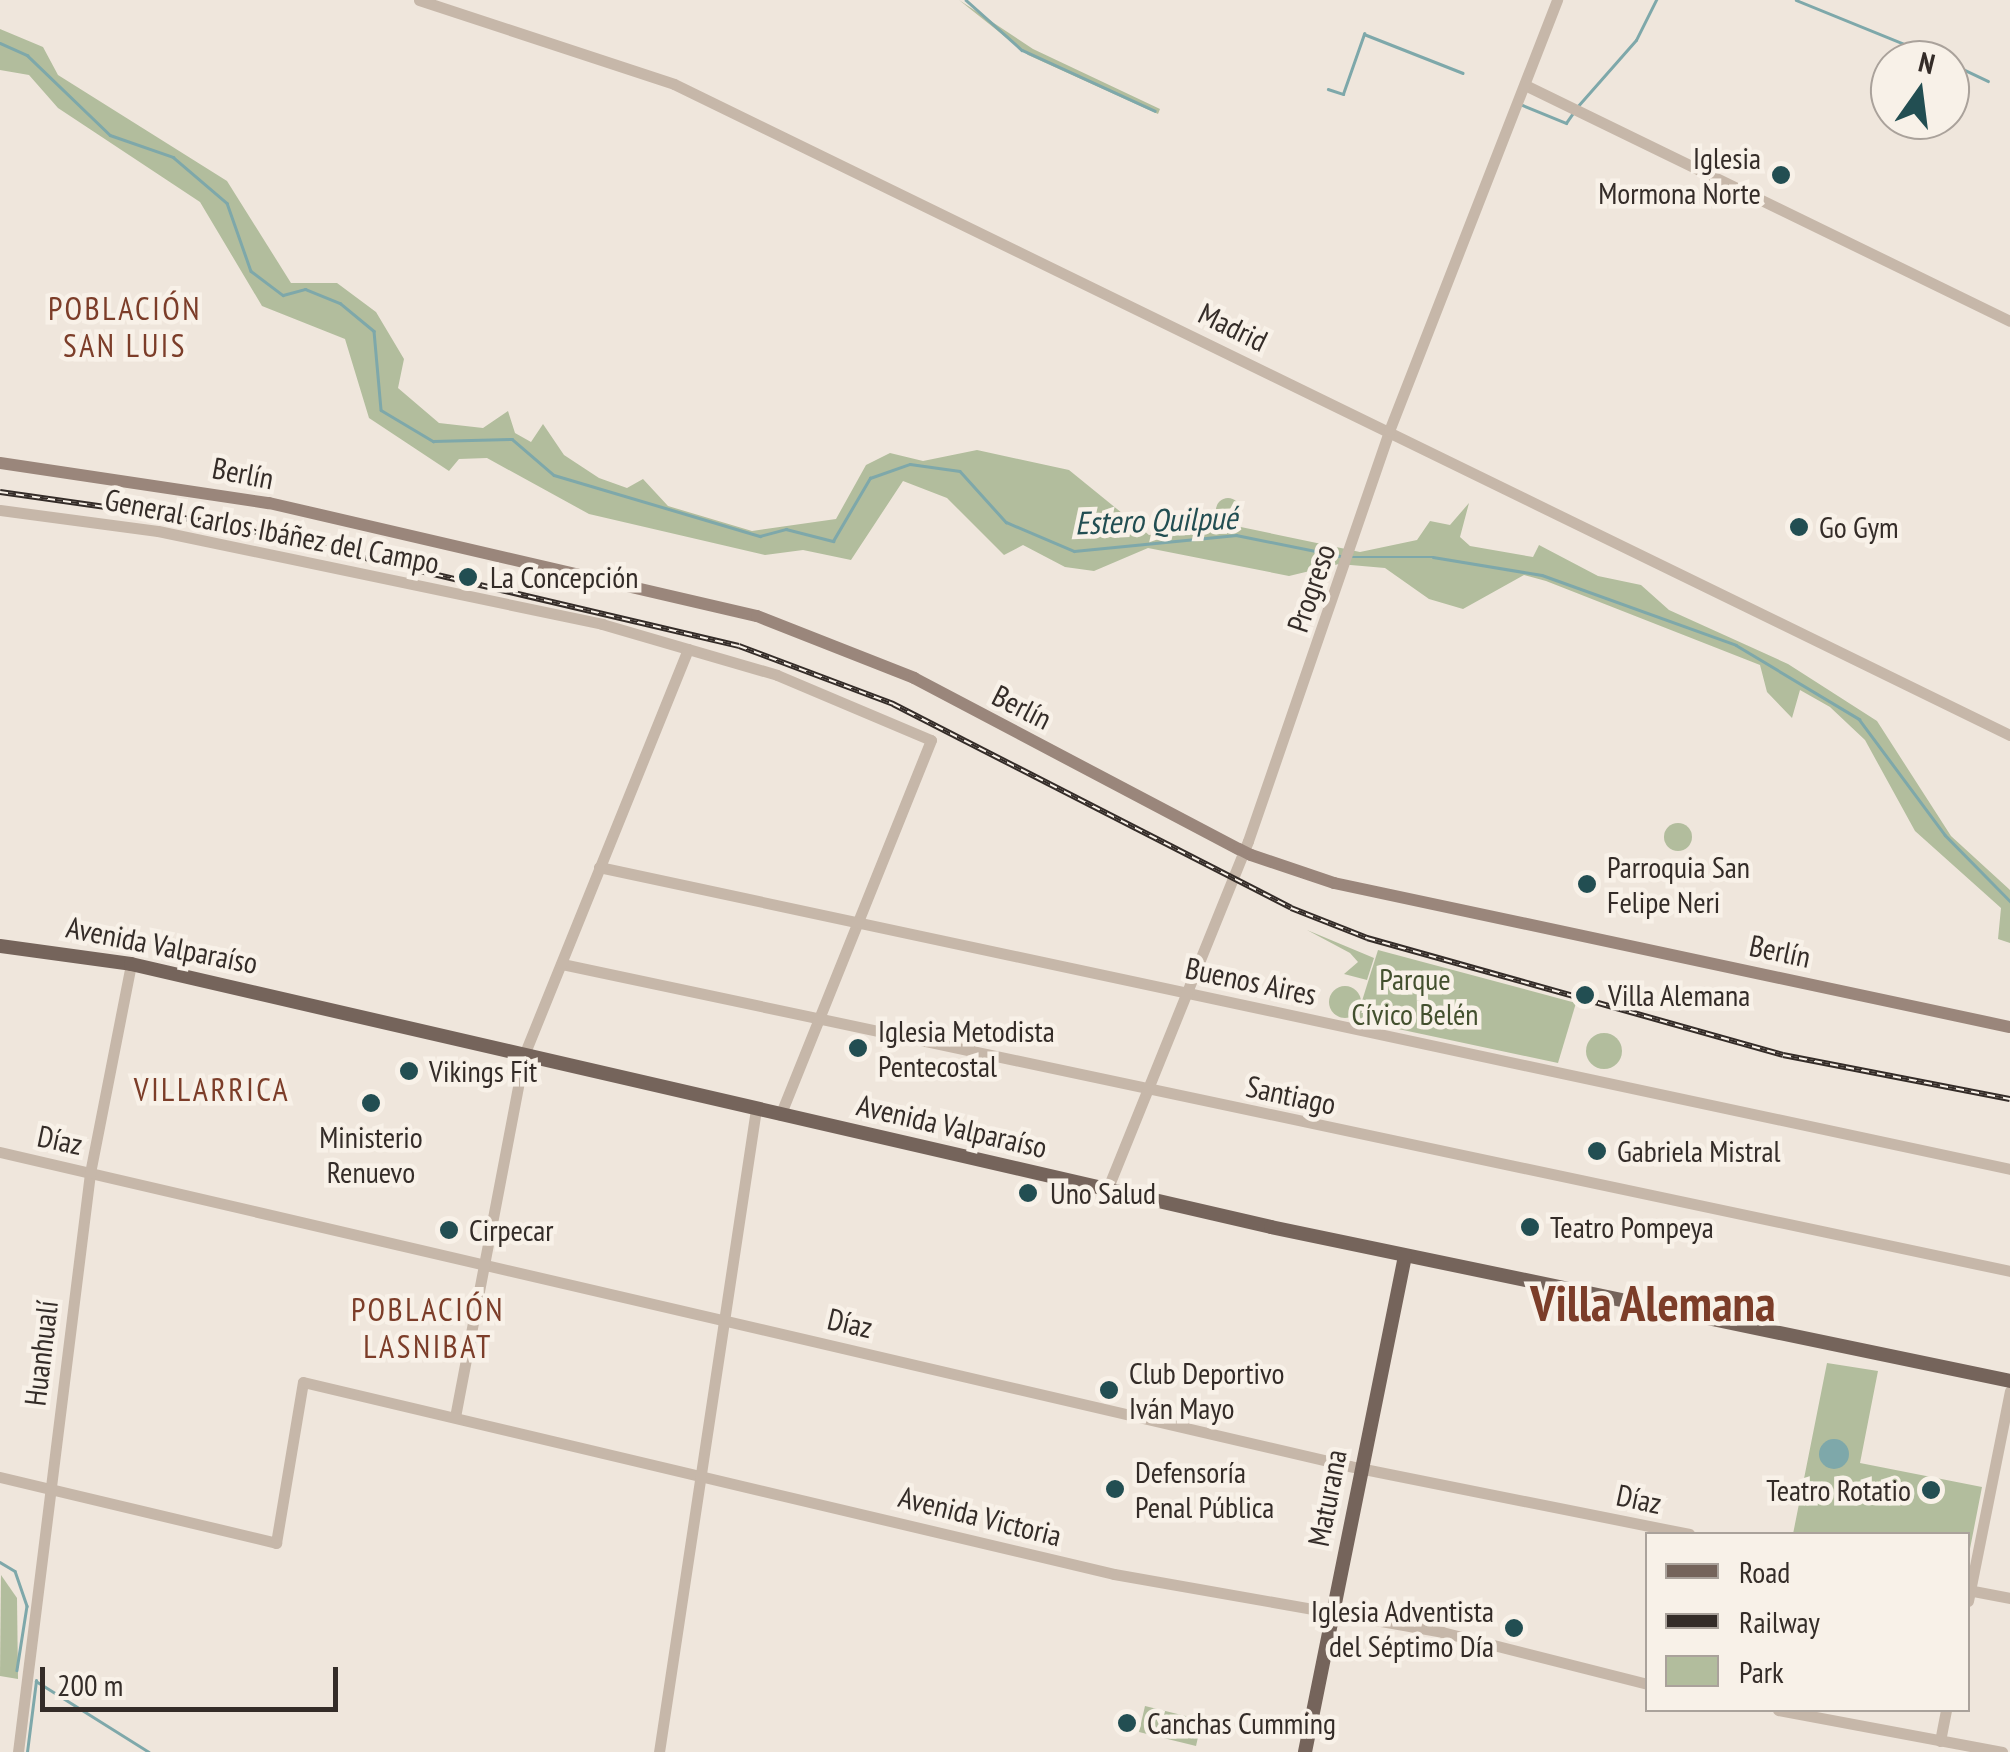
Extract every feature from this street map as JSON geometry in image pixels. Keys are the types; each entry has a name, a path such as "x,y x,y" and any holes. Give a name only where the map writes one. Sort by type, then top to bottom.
{"main road":[{"name":"Berlín","path":"0,464 269,503 757,616 914,678 1245,852 1334,883 2010,1027"},
{"name":"Avenida Valparaíso","path":"0,946 131,964 1106,1190 2010,1381"},
{"name":"Maturana","path":"1305,1752 1405,1256"}],"street":[{"name":"Madrid","path":"419,0 674,84 2010,735"},
{"name":"Progreso","path":"1106,1190 1185,993 1344,569 1389,430 1557,0"},
{"path":"1523,90 1582,110 2010,321"},
{"name":"General Carlos Ibáñez del Campo","path":"0,510 177,535 688,648 930,740 856,925"},
{"path":"455,1417 524,1055 688,648"},
{"name":"Buenos Aires","path":"599,867 856,925 2010,1168"},
{"path":"780,1115 856,925"},
{"name":"Huanhualí","path":"18,1752 90,1172 131,964"},
{"name":"Santiago","path":"562,964 2010,1272"},
{"path":"659,1752 756,1109"},
{"name":"Díaz","path":"0,1152 1361,1469 1679,1532"},
{"name":"Avenida Victoria","path":"50,1489 276,1544 302,1382 1332,1617 1442,1632 1645,1683"},
{"path":"1970,1584 2010,1391"},
{"path":"0,1477 50,1489"},
{"path":"1970,1594 2010,1598"},
{"path":"1788,1712 2002,1752"},
{"path":"1940,1741 1946,1712"}],"green space":[{"path":"959,0 1033,49 1160,109 1158,114 1028,55"},
{"path":"0,29 43,47 58,75 227,181 291,283 337,283 376,312 404,359 398,388 439,423 483,428 508,411 515,433 531,442 543,424 564,455 599,478 627,488 643,479 668,506 752,531 836,519 866,465 890,453 923,461 977,450 1069,470 1149,535 1236,526 1360,552 1417,540 1430,521 1450,525 1469,503 1460,537 1470,546 1533,557 1539,545 1598,576 1641,585 1669,610 1788,664 1877,721 1951,836 2010,890 2010,943 1998,939 2001,908 1915,831 1865,740 1830,707 1800,690 1792,718 1767,692 1760,665 1546,581 1524,575 1463,609 1429,599 1385,568 1339,564 1289,576 1148,548 1094,571 1065,567 1023,545 1004,555 947,498 903,481 851,560 803,550 765,555 589,514 487,458 459,459 449,471 369,418 345,339 262,306 200,202 58,108 29,75 0,70"},
{"path":"1228,498 1240,510 1228,522 1216,510"},
{"path":"1678,823 1688,827 1692,837 1688,847 1678,851 1668,847 1664,837 1668,827"},
{"path":"1307,930 1374,958 1367,980 1344,974 1358,962 1350,953"},
{"name":"Parque Cívico Belén","path":"1378,950 1576,1003 1558,1063 1356,1020"},
{"path":"1345,986 1357,990 1361,1002 1357,1014 1345,1018 1333,1014 1329,1002 1333,990"},
{"path":"1604,1033 1617,1038 1622,1051 1617,1064 1604,1069 1591,1064 1586,1051 1591,1038"},
{"path":"1827,1363 1878,1371 1860,1463 1982,1487 1970,1549 1970,1532 1793,1532"},
{"path":"1,1575 17,1598 18,1679 0,1676"},
{"path":"1145,1706 1202,1720 1196,1746 1139,1732"}],"water":[{"path":"1834,1439 1845,1443 1849,1454 1845,1465 1834,1469 1823,1465 1819,1454 1823,1443"}],"waterway":[{"path":"966,0 1022,50 1155,111"},
{"path":"1577,107 1636,40 1656,0"},
{"path":"1796,0 1895,40"},
{"path":"1328,89 1343,94 1364,34 1463,73"},
{"name":"Estero Quilpué","path":"0,43 27,55 110,135 173,157 227,203 251,271 283,295 305,289 340,303 374,331 381,410 433,441 512,439 554,475 760,536 786,529 833,541 870,478 910,464 960,471 1006,522 1074,551 1236,535 1340,556"},
{"path":"1970,72 1988,81"},
{"path":"1520,104 1566,123 1573,113"},
{"name":"Estero Quilpué","path":"1353,557 1433,557 1542,575 1736,645 1859,719 1945,835 2010,901"},
{"path":"0,1562 15,1571 27,1606 17,1670"},
{"path":"27,1752 36,1681 149,1752"}],"railway":[{"path":"0,492 217,523 739,646 893,704 1291,908 1367,938 1783,1055 2010,1099"}],"place":[{"name":"Iglesia Mormona Norte","path":"1781,175"},
{"name":"Go Gym","path":"1799,527"},
{"name":"La Concepción","path":"468,577"},
{"name":"Parroquia San Felipe Neri","path":"1587,884"},
{"name":"Villa Alemana","path":"1585,995"},
{"name":"Iglesia Metodista Pentecostal","path":"858,1048"},
{"name":"Vikings Fit","path":"409,1071"},
{"name":"Ministerio Renuevo","path":"371,1103"},
{"name":"Gabriela Mistral","path":"1597,1151"},
{"name":"Uno Salud","path":"1028,1193"},
{"name":"Teatro Pompeya","path":"1530,1227"},
{"name":"Cirpecar","path":"449,1230"},
{"name":"Club Deportivo Iván Mayo","path":"1109,1390"},
{"name":"Defensoría Penal Pública","path":"1115,1489"},
{"name":"Teatro Rotatio","path":"1931,1490"},
{"name":"Iglesia Adventista del Séptimo Día","path":"1514,1628"},
{"name":"Canchas Cumming","path":"1127,1723"}],"district":[{"name":"POBLACIÓN SAN LUIS","path":"125,328"},
{"name":"VILLARRICA","path":"212,1089"},
{"name":"Villa Alemana","path":"1653,1303"},
{"name":"POBLACIÓN LASNIBAT","path":"428,1328"}]}
